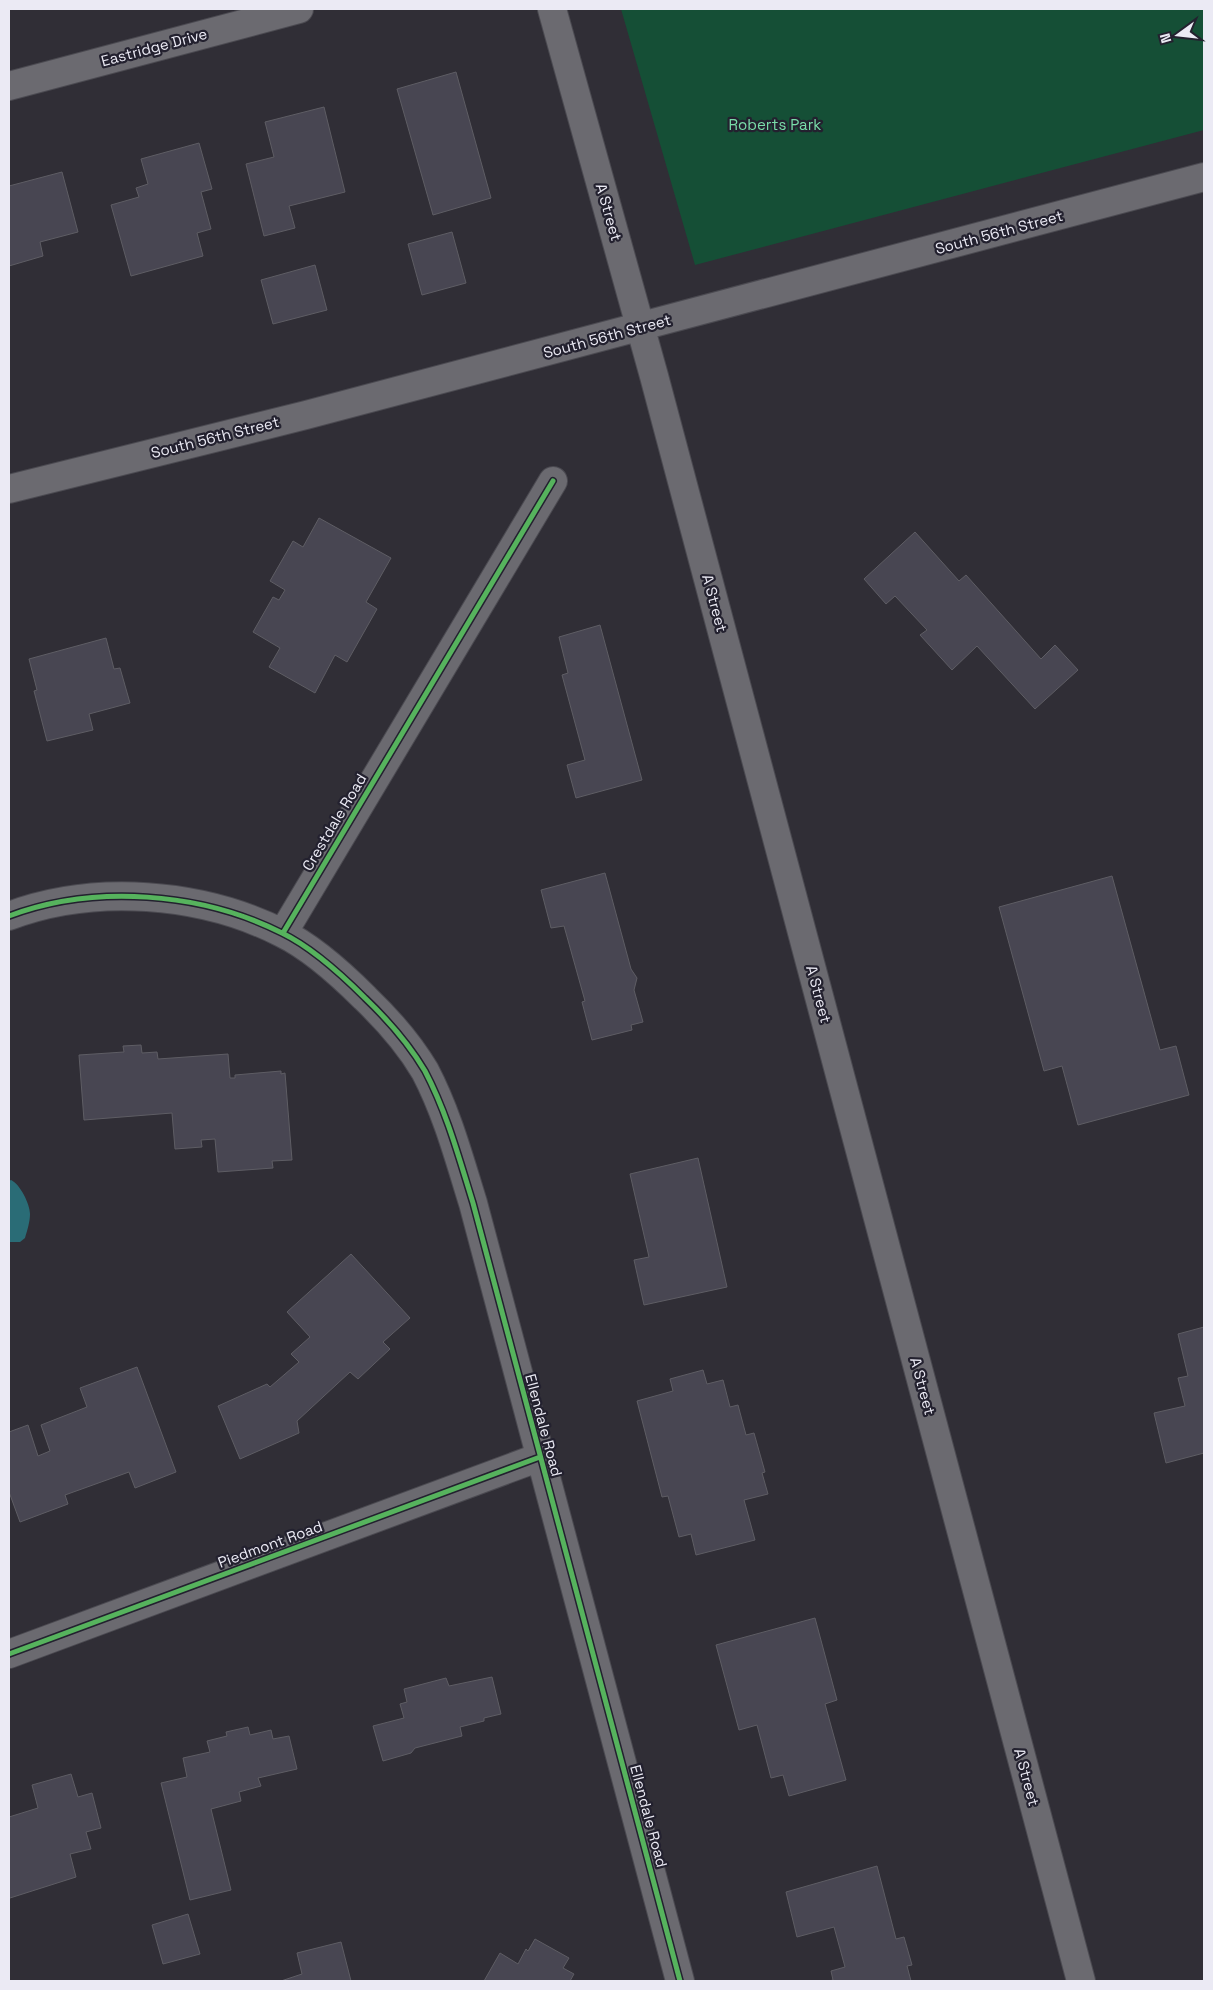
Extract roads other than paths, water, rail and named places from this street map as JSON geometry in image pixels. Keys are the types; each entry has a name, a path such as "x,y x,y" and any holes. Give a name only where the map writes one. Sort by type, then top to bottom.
{"main road":[{"name":"Eastridge Drive","path":"9,86 299,9"},
{"name":"A Street","path":"552,9 641,327 1082,1981"},
{"name":"South 56th Street","path":"9,489 306,415 1204,177"},
{"name":"Crestdale Road","path":"283,933 553,481"},
{"path":"9,916 73,900 155,898 185,901 213,908 252,919 283,933"},
{"name":"Ellendale Road","path":"283,933 306,948 351,984 392,1024 424,1070 448,1122 680,1981"},
{"name":"Piedmont Road","path":"9,1654 540,1457"}],"water":[{"path":"11,1180 21,1190 30,1210 30,1220 25,1238 20,1242 9,1242 9,1181"}],"park label":[{"name":"Roberts Park","path":"775,124"}]}
